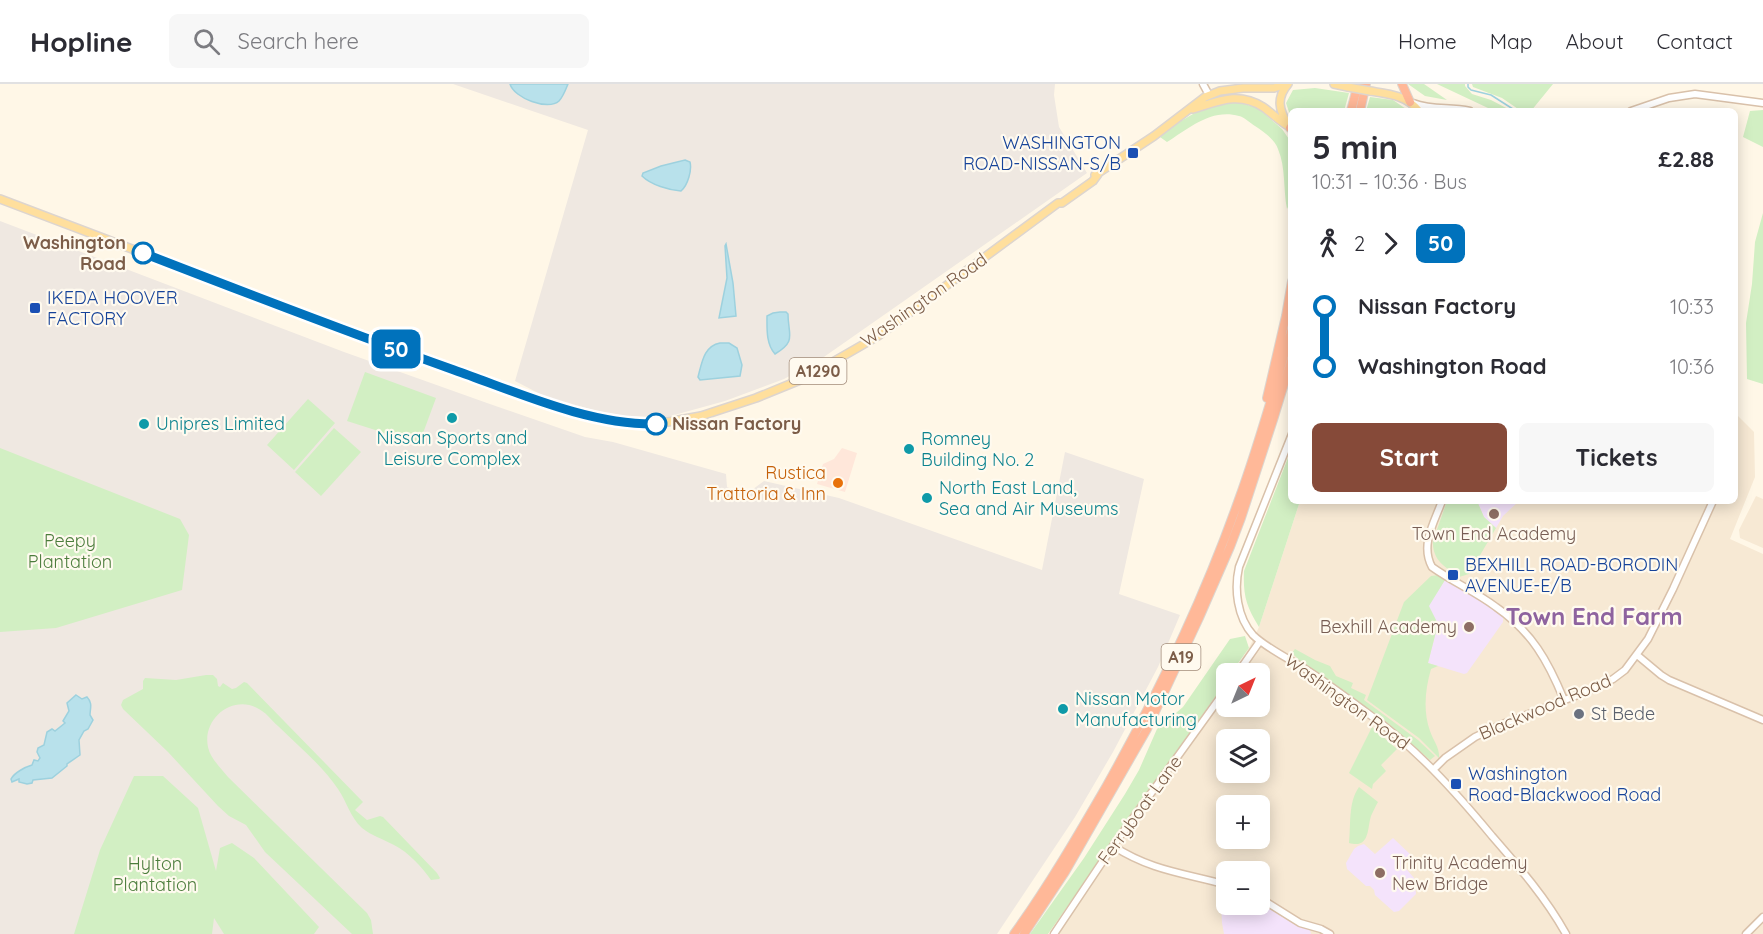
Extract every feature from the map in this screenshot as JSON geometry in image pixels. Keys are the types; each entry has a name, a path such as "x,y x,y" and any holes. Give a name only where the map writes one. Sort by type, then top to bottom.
{"highway":[{"path":"1352,108 1358,84"},
{"path":"1402,84 1410,102"},
{"path":"1361,108 1368,87"},
{"path":"1245,483 1288,304"},
{"name":"A19","path":"1014,934 1070,849 1140,726 1197,605 1245,483 1288,341"},
{"name":"A19","path":"1024,934 1065,872 1147,729 1230,547 1288,371"},
{"path":"1261,457 1288,389"}],"main road":[{"name":"A1290","path":"1190,109 1198,101 1220,91 1236,88 1270,88 1287,84"},
{"name":"A1290","path":"1287,84 1281,93 1279,104 1281,114 1288,124"},
{"path":"1334,84 1368,87 1400,96 1416,108"},
{"name":"A1290","path":"1190,109 1218,100 1241,98 1258,104 1288,126"},
{"name":"Washington Road","path":"0,199 388,346 528,396 603,419 644,424 669,423 701,416 756,398 805,378 878,336 1058,203 1060,199 1190,109"}],"street":[{"path":"1203,84 1209,95"},
{"path":"1640,108 1669,98 1695,94 1763,103"},
{"path":"1410,102 1426,108"},
{"path":"1245,663 1260,641 1252,634 1237,600 1239,567 1288,444"},
{"path":"1441,504 1427,539 1426,551 1432,567 1496,606 1528,634 1546,660 1564,700"},
{"name":"Blackwood Road","path":"1434,770 1445,758 1475,737 1613,679 1625,670 1648,639 1712,504"},
{"name":"Washington Road","path":"1260,641 1307,671 1398,736 1434,770 1524,873 1555,914 1566,934"},
{"path":"1637,655 1669,680 1763,720"},
{"name":"Ferryboat Lane","path":"1054,934 1113,846 1216,703"},
{"path":"1113,846 1157,868 1216,882"},
{"path":"1270,904 1300,923 1321,928 1330,934"},
{"path":"1746,934 1763,918"}],"shaded area":[{"path":"453,84 1055,84 1054,95 1059,127 1087,173 821,359 784,379 725,401 667,417 626,416 601,412 546,397 515,381 588,130"},
{"name":"Nissan Motor Manufacturing","path":"0,221 344,352 487,403 585,437 613,442 726,474 727,487 745,495 764,481 839,498 1042,570 1065,452 1144,479 1119,594 1180,615 1158,667 1113,752 1075,817 997,934 0,934"},
{"path":"1738,416 1754,432 1755,477 1730,539 1763,554 1763,934 1752,934 1751,932 1749,934 1053,934 1216,697 1216,717 1270,717 1270,663 1239,663 1259,627 1299,504 1738,504"},
{"path":"842,448 857,453 845,492 817,484 823,464 834,459"},
{"path":"1756,496 1763,499 1763,548 1740,538 1739,530"},
{"name":"Town End Academy","path":"1478,504 1516,504 1503,516 1496,528 1484,517"},
{"name":"Bexhill Academy","path":"1445,580 1503,617 1503,622 1467,673 1464,674 1428,663 1438,624 1428,606"},
{"name":"Trinity Academy New Bridge","path":"1393,838 1411,855 1403,865 1414,878 1416,894 1399,911 1394,912 1375,895 1370,886 1366,886 1347,869 1346,863 1358,846 1364,844 1375,854"},
{"path":"1270,909 1292,923 1310,930 1311,934 1224,934 1222,915 1270,915"}],"green space":[{"path":"1408,84 1424,84 1447,100 1425,96"},
{"path":"1437,84 1465,84 1472,94 1506,108 1488,108"},
{"path":"1472,84 1553,84 1533,108 1517,108 1502,98 1473,87"},
{"path":"1315,88 1349,93 1345,108 1288,109 1286,103 1293,90"},
{"path":"1370,97 1393,100 1405,108 1367,108"},
{"path":"1234,101 1258,108 1282,129 1288,138 1287,209 1281,156 1272,139 1243,118 1229,114 1209,117 1167,142 1160,137 1205,107"},
{"path":"1763,110 1763,147 1743,137 1750,111"},
{"path":"1763,213 1763,384 1747,379 1746,323 1755,242"},
{"path":"365,372 436,398 419,444 347,421"},
{"path":"308,399 335,423 294,470 267,445"},
{"path":"334,428 361,452 321,496 295,472"},
{"name":"Peepy Plantation","path":"0,448 180,519 189,535 182,590 56,628 0,632"},
{"path":"1288,458 1288,504 1299,504 1259,627 1246,600 1244,571"},
{"path":"1446,504 1478,504 1484,517 1496,528 1469,574 1459,577 1437,558 1433,541"},
{"path":"1439,575 1445,580 1429,606 1438,624 1428,663 1438,666 1431,669 1427,685 1426,716 1439,758 1419,738 1367,700 1404,602 1431,576"},
{"path":"1245,636 1249,648 1238,663 1216,663 1216,696 1048,934 1030,934 1084,858 1125,794 1139,770 1157,729 1183,707 1230,639"},
{"path":"1295,649 1330,666 1336,676 1353,683 1351,688 1366,695 1364,700 1418,740 1435,756 1430,760 1389,724 1301,662 1292,653"},
{"path":"213,675 220,687 223,683 232,689 244,682 247,683 363,802 355,810 367,820 383,817 440,878 431,880 404,852 362,828 325,772 263,712 247,705 238,705 221,712 214,719 207,737 211,755 228,777 367,913 371,920 373,934 352,934 265,852 246,825 229,816 218,806 121,705 123,700 143,689 145,678 176,680"},
{"path":"1372,727 1397,749 1381,765 1386,771 1373,784 1372,789 1349,773"},
{"name":"Hylton Plantation","path":"134,776 163,776 198,808 216,871 220,848 232,843 254,858 319,927 314,934 224,934 214,918 212,934 74,934 100,850"},
{"path":"1359,787 1378,802 1371,816 1364,841 1356,844 1349,843 1350,821 1353,800"}],"water":[{"path":"510,84 568,84 559,101 547,105 524,98"},
{"path":"685,160 690,162 690,169 681,191 660,186 642,176 643,173 661,166"},
{"path":"726,244 736,316 719,318 727,278"},
{"path":"780,312 788,314 790,337 786,345 775,354 769,341 767,316"},
{"path":"720,343 729,343 737,348 742,365 740,376 700,380 698,377 704,356 710,347"},
{"path":"76,695 82,699 87,697 89,699 90,715 93,720 79,740 80,755 52,778 33,780 32,783 27,784 19,782 19,779 12,782 12,777 17,772 32,765 34,760 38,761 40,758 38,748 44,745 47,732 52,729 55,731 65,723 63,721 69,711 67,703"}],"waterway":[{"path":"1468,84 1471,90 1491,95 1511,108"}],"bus line":[{"name":"50","path":"143,253 388,346 528,396 603,419 624,423 656,424"}],"place":[{"name":"WASHINGTON ROAD-NISSAN-S/B","path":"1133,153"},
{"name":"Washington Road","path":"143,253"},
{"name":"IKEDA HOOVER FACTORY","path":"35,308"},
{"name":"Nissan Sports and Leisure Complex","path":"452,418"},
{"name":"Unipres Limited","path":"144,424"},
{"name":"Nissan Factory","path":"656,424"},
{"name":"Romney Building No. 2","path":"909,449"},
{"name":"Rustica Trattoria & Inn","path":"838,483"},
{"name":"North East Land, Sea and Air Museums","path":"927,498"},
{"name":"Town End Academy","path":"1494,514"},
{"name":"BEXHILL ROAD-BORODIN AVENUE-E/B","path":"1453,575"},
{"name":"Bexhill Academy","path":"1469,627"},
{"name":"Nissan Motor Manufacturing","path":"1063,709"},
{"name":"St Bede","path":"1579,714"},
{"name":"Washington Road-Blackwood Road","path":"1456,784"},
{"name":"Trinity Academy New Bridge","path":"1380,873"}],"district":[{"name":"Town End Farm","path":"1594,617"}]}
